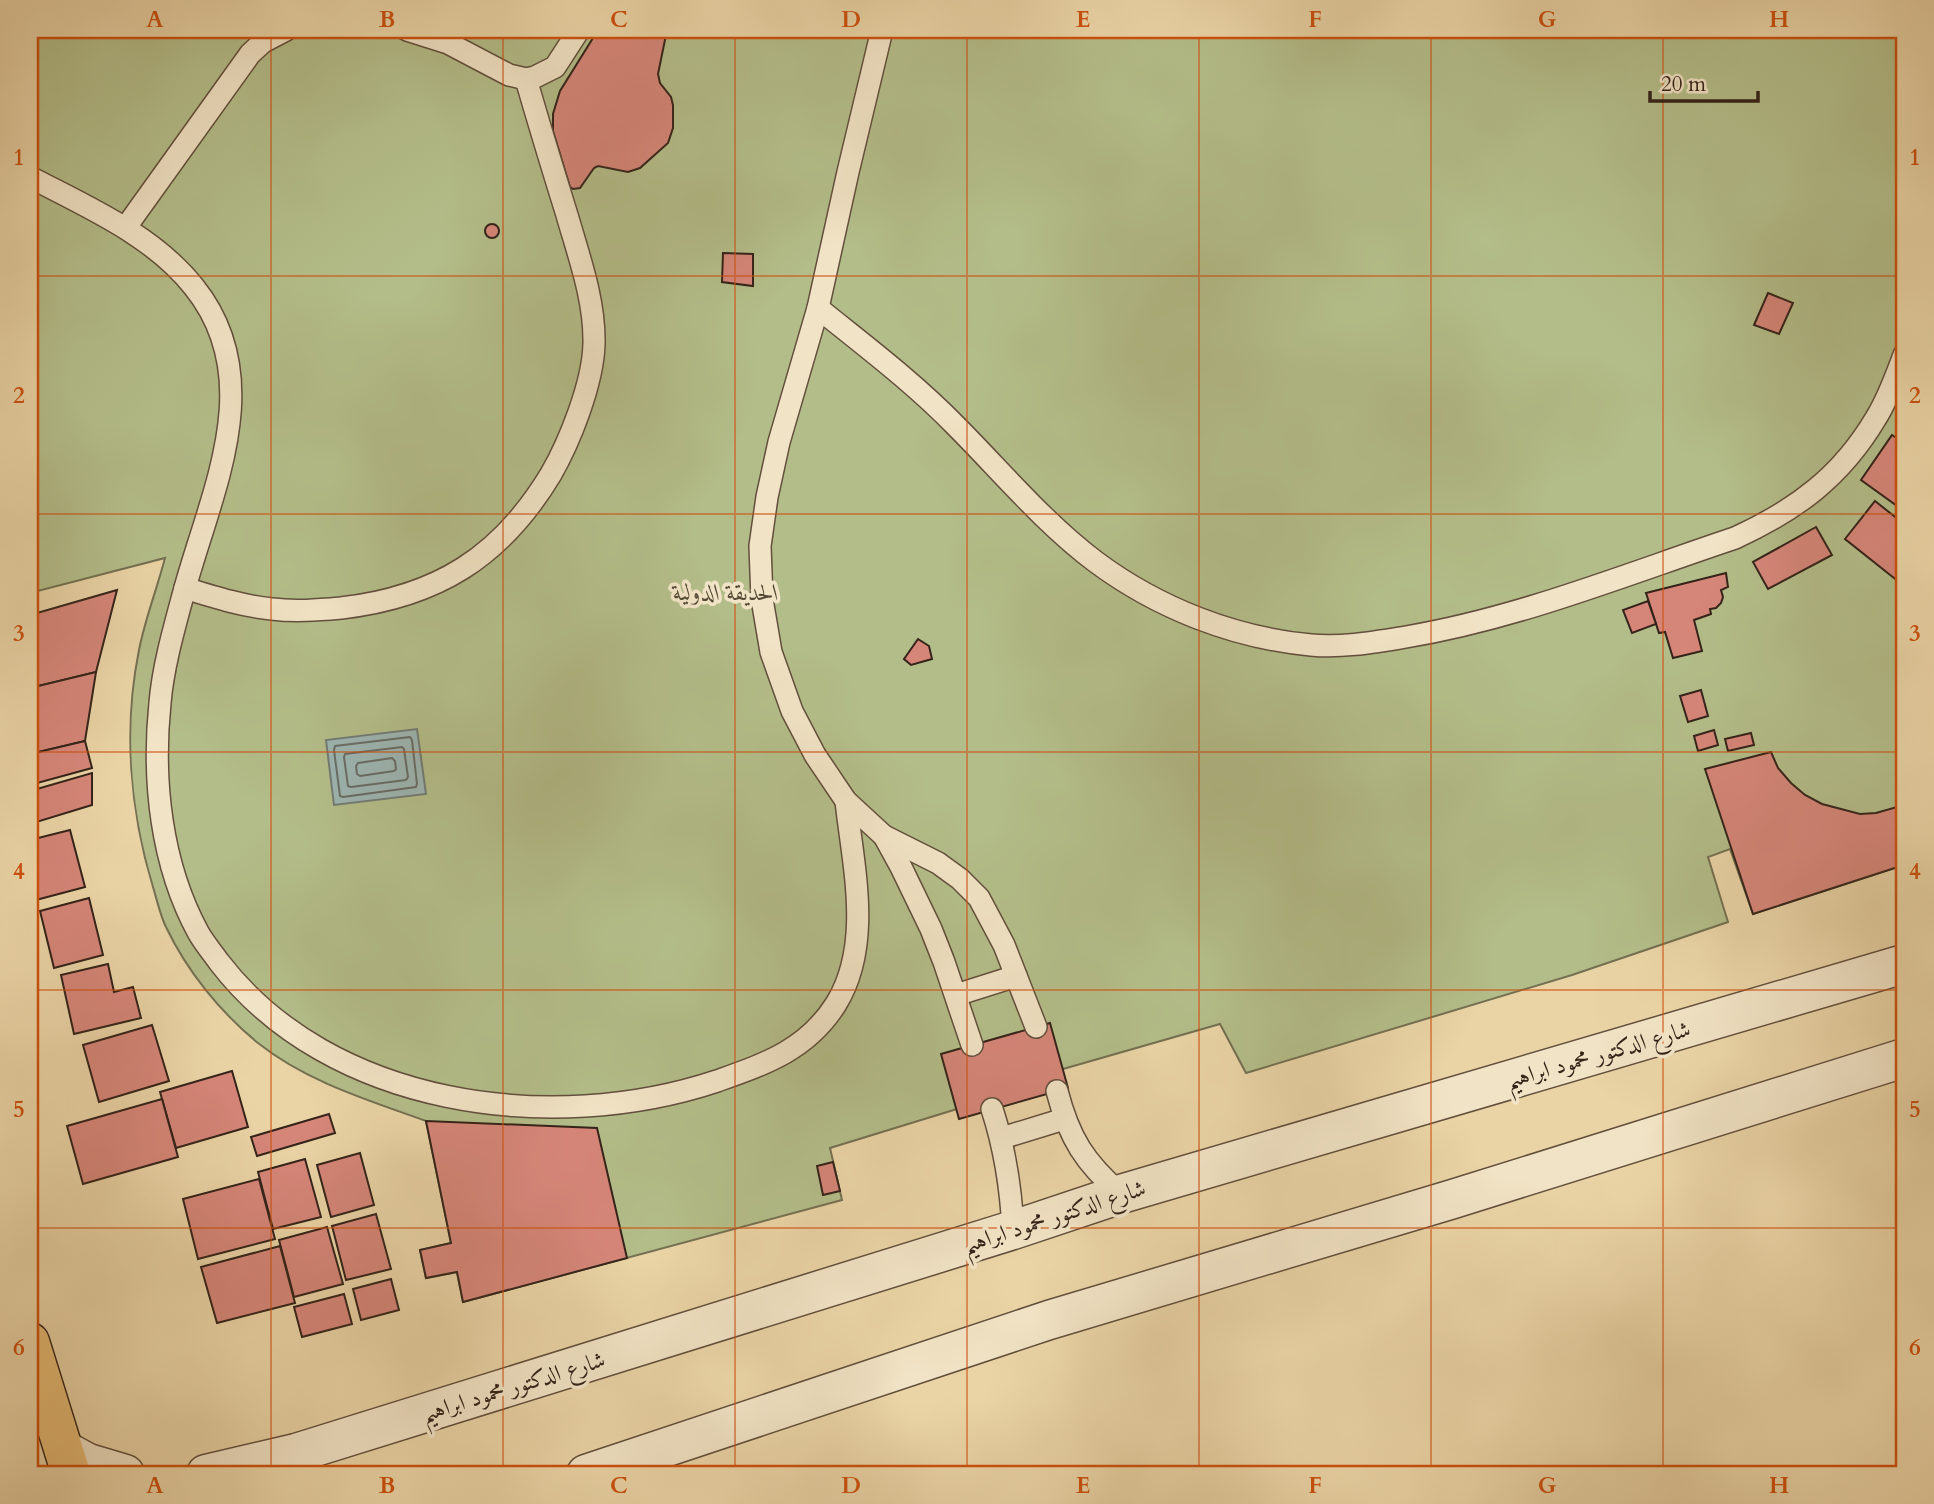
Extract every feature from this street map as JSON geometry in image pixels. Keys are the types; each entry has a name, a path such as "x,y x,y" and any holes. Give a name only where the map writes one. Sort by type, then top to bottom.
{"main road":[{"path":"30,1342 68,1462"}],"street":[{"name":"شارع الدكتور محمود ابراهيم","path":"206,1474 288,1464 1121,1194 1904,964"},
{"path":"586,1474 1049,1320 1453,1199 1904,1058"},
{"path":"68,1462 88,1463 125,1474"}],"lane":[{"path":"126,227 240,67 259,36 286,30"},
{"path":"407,30 447,43 509,75 526,79 546,73 555,67 579,30"},
{"path":"882,30 818,308 779,442 767,496 760,546 762,599 771,652 792,711 815,755 846,801 884,836 938,863 960,879 979,898 1004,945 1036,1027"},
{"path":"185,588 237,604 276,610 312,611 389,600 422,590 467,566 516,523 541,490 561,456 576,420 588,383 594,346 591,306 584,272 526,79"},
{"path":"30,177 126,227 176,267 195,287 219,326 226,345 232,388 232,414 185,588 160,701 160,812 173,870 184,904 200,937 252,998 283,1024 346,1063 379,1077 446,1096 501,1104 556,1107 612,1103 702,1086 767,1063 807,1038 837,1002 856,952 859,926 846,801"},
{"path":"818,308 936,406 1063,534 1096,562 1170,607 1211,623 1254,635 1311,645 1385,640 1495,618 1735,538 1763,525 1814,492 1858,446 1877,417 1904,355"},
{"path":"884,836 931,929 972,1045"},
{"path":"956,995 1016,976"},
{"path":"1057,1091 1064,1119 1074,1140 1103,1179 1121,1194"},
{"path":"992,1109 1002,1138 1013,1230"},
{"path":"1002,1138 1064,1119"}],"green space":[{"name":"الحديقة الدولية","path":"30,30 1904,30 1904,865 1753,914 1730,849 1708,857 1728,922 1572,975 1246,1073 1220,1024 1063,1069 957,1109 830,1148 842,1200 463,1302 457,1272 426,1278 420,1250 451,1243 426,1121 317,1079 258,1043 206,990 174,943 164,922 139,829 130,740 139,650 165,558 30,593"}],"water":[{"path":"417,729 426,794 334,805 326,740"}],"building":[{"path":"598,30 667,30 658,74 660,83 671,97 673,128 668,143 640,168 628,172 598,166 580,188 573,189 570,187 553,131 553,114 560,91"},
{"path":"489,224 495,224 499,231 495,238 489,238 485,234 485,228"},
{"path":"723,253 753,254 753,286 722,282"},
{"path":"1768,293 1793,303 1779,334 1754,325"},
{"path":"1892,435 1904,443 1904,511 1861,480"},
{"path":"1875,501 1904,524 1904,586 1845,539"},
{"path":"1816,527 1832,555 1768,589 1753,562"},
{"path":"1726,573 1728,587 1721,590 1721,603 1710,609 1711,614 1694,620 1702,651 1673,658 1665,632 1659,633 1646,593"},
{"path":"117,590 96,672 30,688 30,615"},
{"path":"1648,601 1656,624 1632,633 1623,610"},
{"path":"918,639 929,646 932,659 911,665 904,659"},
{"path":"96,672 85,741 30,754 30,688"},
{"path":"1701,690 1708,716 1688,722 1680,696"},
{"path":"1714,730 1718,745 1698,751 1694,736"},
{"path":"1751,733 1754,745 1728,751 1725,739"},
{"path":"85,741 92,768 30,785 30,754"},
{"path":"1771,752 1778,768 1791,783 1822,804 1860,814 1876,813 1904,805 1904,865 1753,914 1705,769"},
{"path":"92,773 92,805 30,824 30,791"},
{"path":"70,830 85,887 36,900 30,873 30,840"},
{"path":"89,898 103,955 54,968 40,911"},
{"path":"108,964 114,992 133,987 141,1018 74,1034 61,975"},
{"path":"1050,1023 1068,1088 959,1119 941,1054"},
{"path":"152,1025 169,1081 99,1102 83,1045"},
{"path":"232,1071 248,1127 176,1148 160,1092"},
{"path":"162,1099 178,1157 83,1184 67,1126"},
{"path":"329,1114 335,1133 257,1156 251,1137"},
{"path":"426,1121 597,1128 627,1258 463,1302 457,1272 426,1278 420,1250 451,1243"},
{"path":"360,1153 374,1205 331,1217 317,1165"},
{"path":"305,1159 321,1217 273,1229 258,1172"},
{"path":"833,1162 840,1191 823,1195 817,1166"},
{"path":"259,1179 275,1239 198,1259 183,1199"},
{"path":"376,1214 391,1269 346,1280 332,1226"},
{"path":"327,1227 343,1284 294,1297 279,1240"},
{"path":"280,1246 295,1303 217,1323 201,1267"},
{"path":"391,1279 399,1310 361,1320 353,1289"},
{"path":"344,1294 352,1324 302,1337 294,1307"}]}
